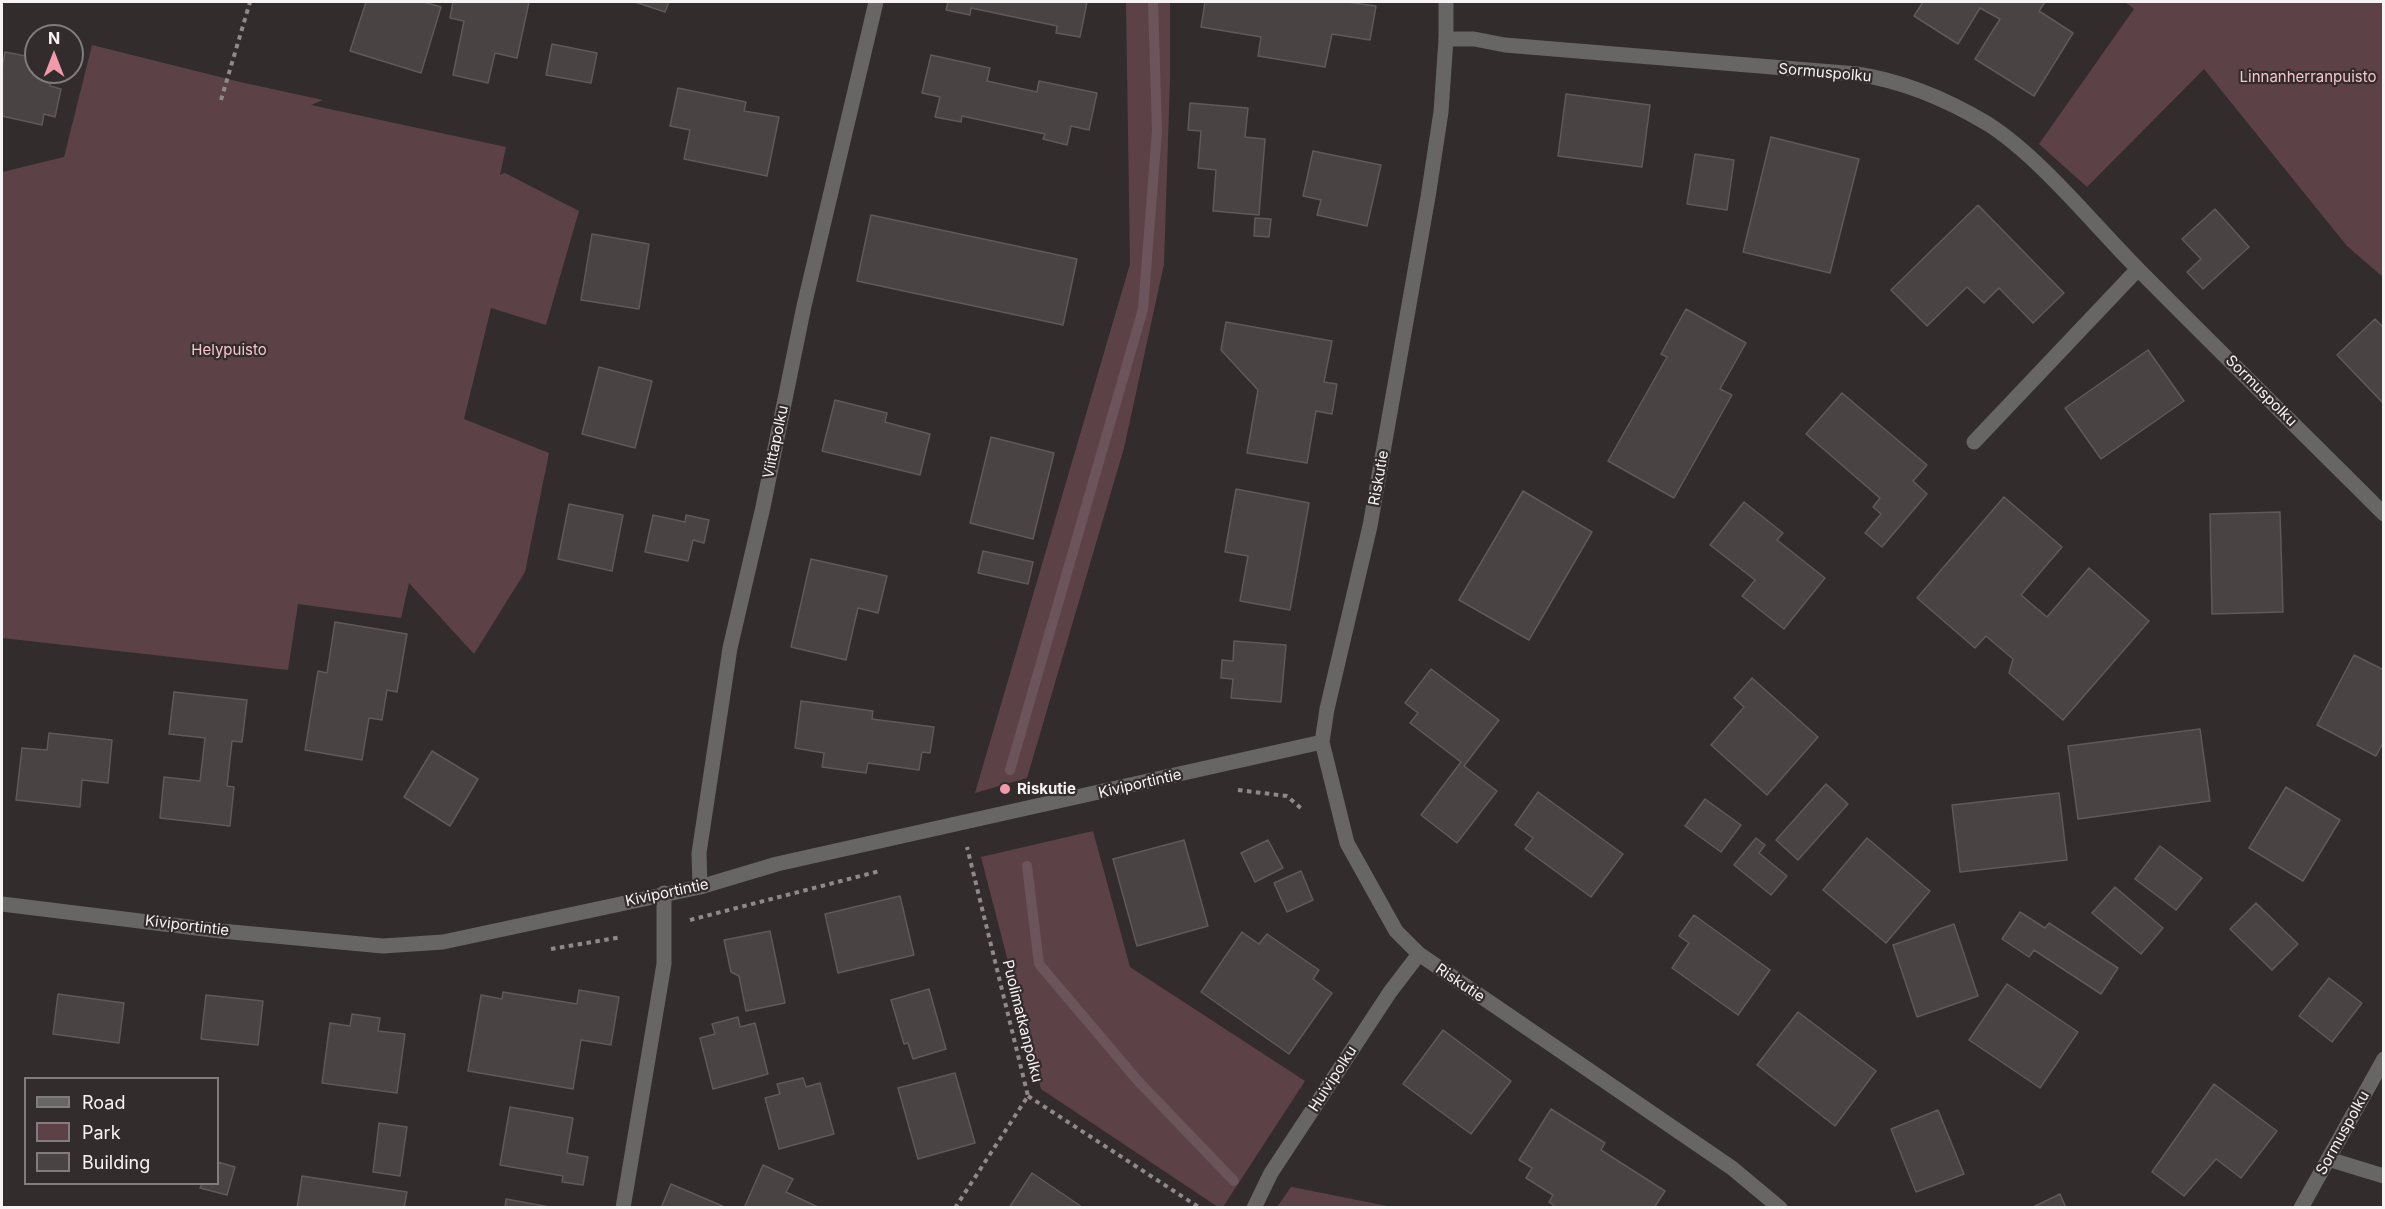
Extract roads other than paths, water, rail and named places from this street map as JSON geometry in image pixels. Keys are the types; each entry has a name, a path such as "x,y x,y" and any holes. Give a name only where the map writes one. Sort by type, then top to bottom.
{"street":[{"name":"Viittapolku","path":"700,887 699,853 730,648 763,507 804,306 876,2"},
{"name":"Riskutie","path":"1446,2 1441,112 1435,152 1370,526 1330,697 1322,742 1347,843 1396,931 1419,954 1732,1168 1780,1208"},
{"name":"Sormuspolku","path":"1446,39 1474,39 1505,45 1857,74 1902,84 1930,95 1988,125 2043,170 2384,514"},
{"path":"1974,442 2138,268"},
{"name":"Kiviportintie","path":"2,904 221,931 383,946 443,942 700,887 777,864 1322,742"},
{"path":"622,1208 664,963 664,893"},
{"name":"Huivipolku","path":"1254,1208 1271,1173 1390,992 1419,954"},
{"name":"Sormuspolku","path":"2301,1208 2384,1059"},
{"path":"2328,1159 2384,1176"}],"waterway":[{"path":"1010,770 1143,309 1157,131 1153,2"},
{"path":"1027,866 1039,964 1138,1081 1234,1181"}],"place":[{"name":"Riskutie","path":"1005,789"}],"park label":[{"name":"Linnanherranpuisto","path":"2308,77"},
{"name":"Helypuisto","path":"229,350"}]}
